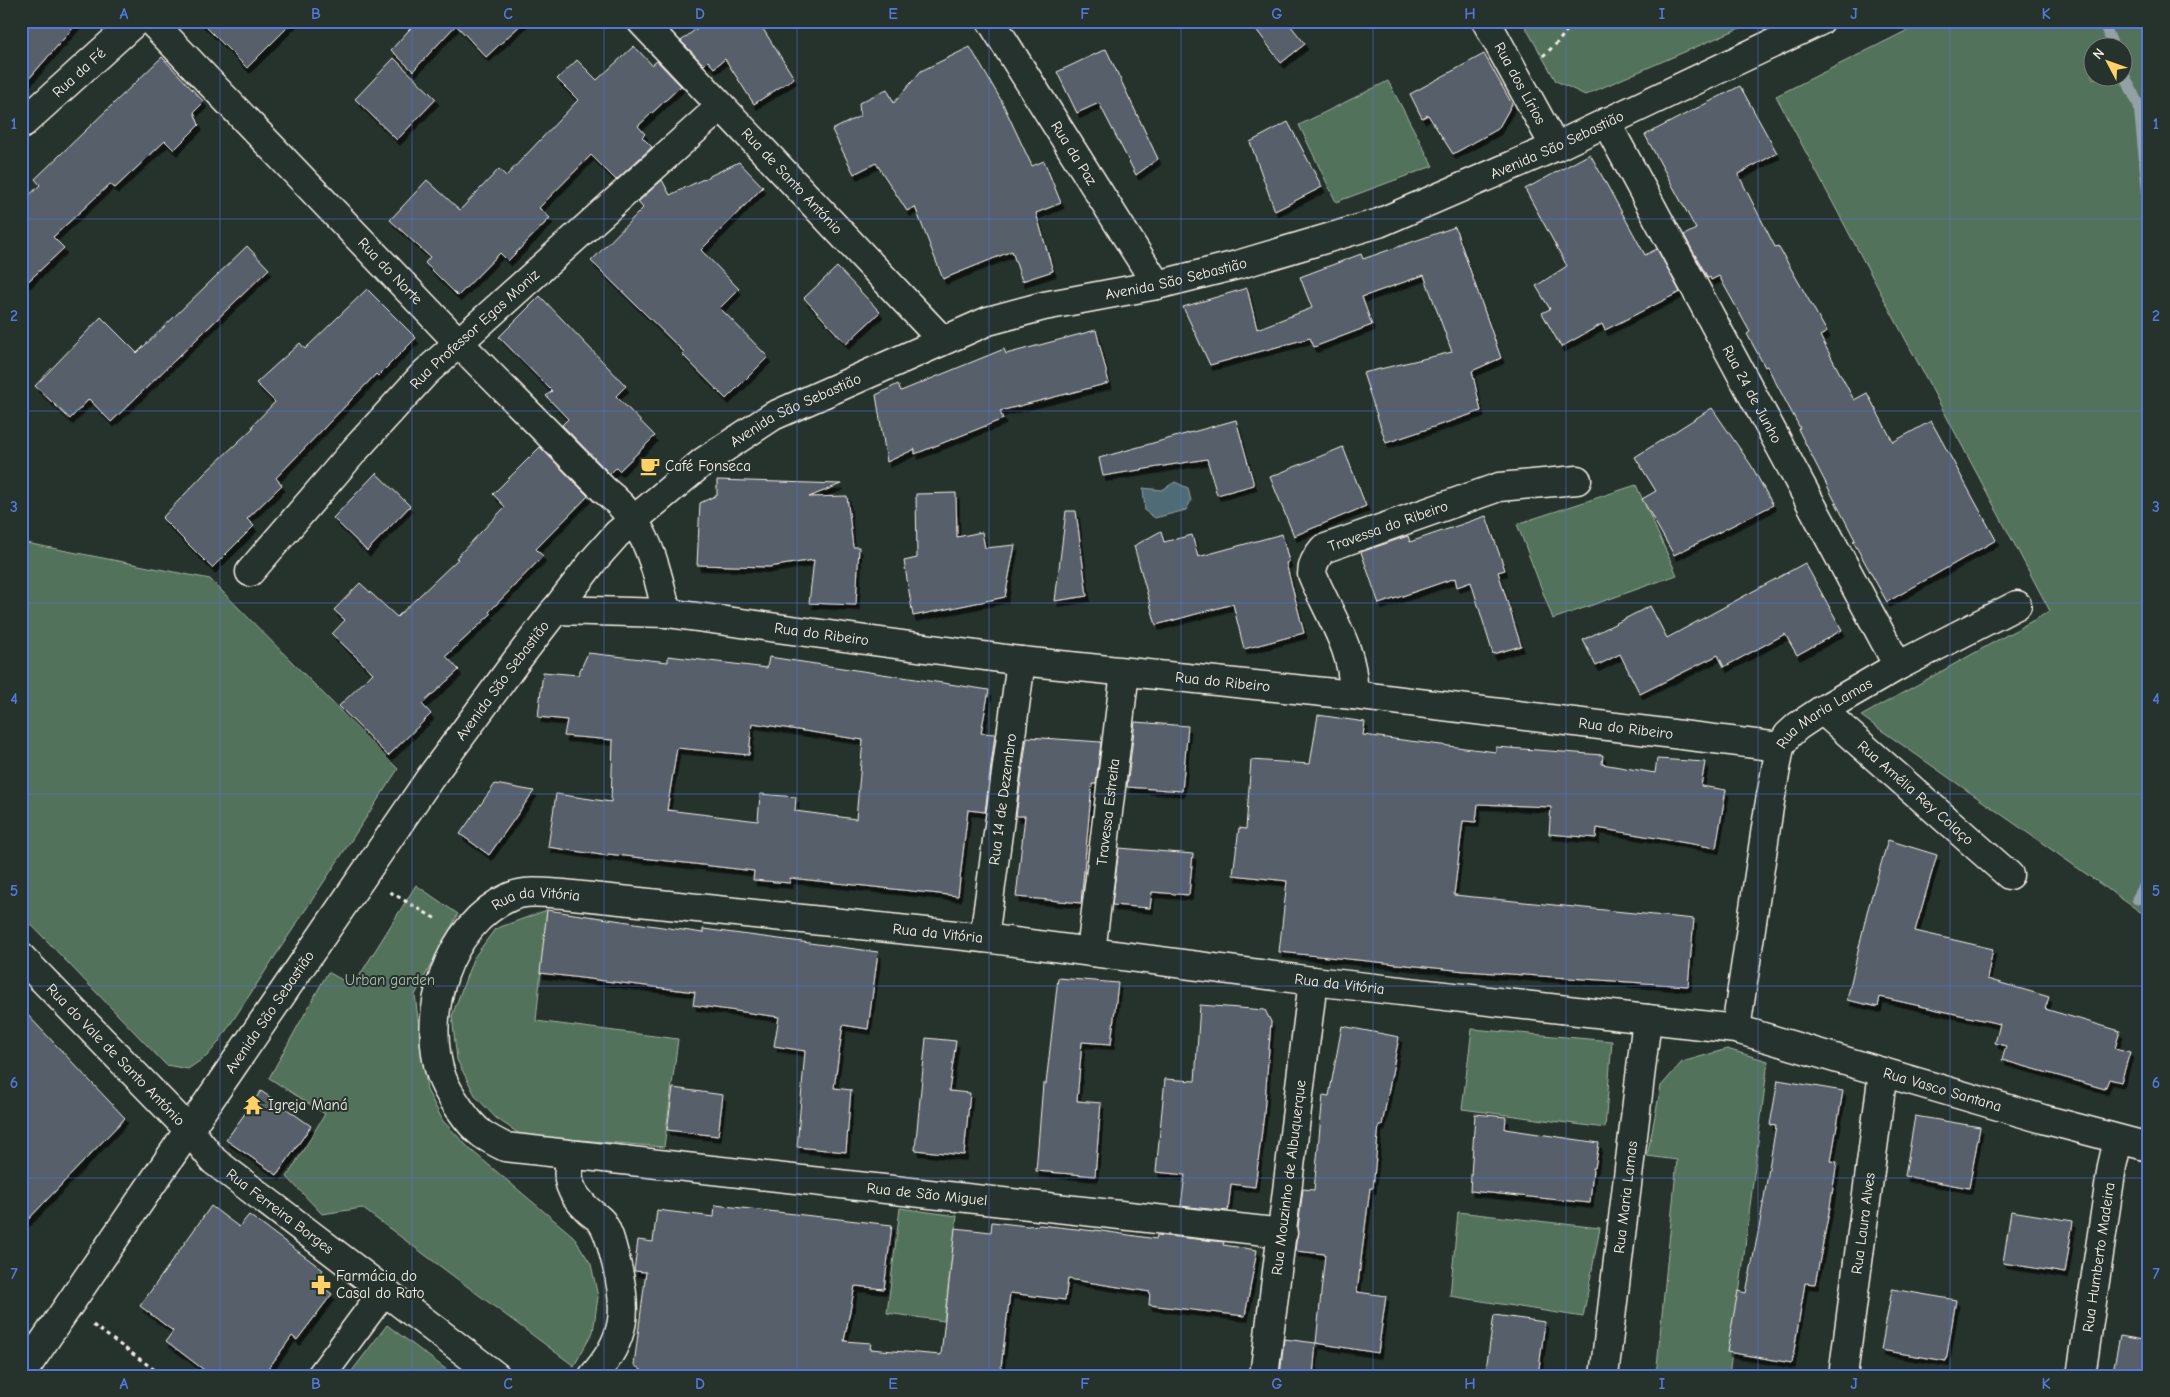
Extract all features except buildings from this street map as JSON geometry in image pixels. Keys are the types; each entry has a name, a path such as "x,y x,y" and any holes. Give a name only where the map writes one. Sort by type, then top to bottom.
{"street":[{"name":"Rua da Fé","path":"21,125 136,21"},
{"name":"Rua do Norte","path":"151,21 458,342 604,490 620,502 632,519"},
{"name":"Rua de Santo António","path":"642,21 720,107 942,340"},
{"name":"Rua da Paz","path":"991,21 1157,285"},
{"name":"Rua dos Lírios","path":"1486,21 1555,147"},
{"name":"Avenida São Sebastião","path":"21,1375 190,1131 430,778 555,610 594,560 632,519 703,462 773,416 942,340 988,322 1044,306 1157,285 1254,261 1380,222 1555,147 1820,21"},
{"name":"Rua Professor Egas Moniz","path":"250,572 389,412 458,342 720,107"},
{"name":"Rua 24 de Junho","path":"1606,122 1898,666"},
{"name":"Travessa do Ribeiro","path":"1353,695 1354,679 1351,660 1312,574 1312,567 1316,556 1323,549 1499,487 1577,480"},
{"path":"632,519 644,536 668,613"},
{"name":"Rua Maria Lamas","path":"1736,1029 1769,807 1780,747 1793,730 1822,710 1898,666 2018,605"},
{"name":"Rua do Ribeiro","path":"555,610 668,613 1021,661 1353,695 1780,747"},
{"name":"Rua 14 de Dezembro","path":"984,938 1021,661"},
{"name":"Travessa Estreita","path":"1091,952 1125,672"},
{"name":"Rua Amélia Rey Colaço","path":"1822,710 2009,875"},
{"name":"Rua da Vitória","path":"572,1156 504,1147 480,1133 463,1113 443,1079 435,1050 435,1020 439,993 463,935 474,923 511,896 537,893 984,938 1313,980 1736,1029"},
{"name":"Rua do Vale de Santo António","path":"21,956 190,1131"},
{"name":"Rua Mouzinho de Albuquerque","path":"1264,1376 1313,980"},
{"name":"Rua Maria Lamas","path":"1604,1376 1647,1019"},
{"name":"Rua Vasco Santana","path":"1736,1029 2118,1140 2149,1147"},
{"name":"Rua Laura Alves","path":"1843,1376 1883,1072"},
{"name":"Rua Ferreira Borges","path":"190,1131 214,1161 496,1376"},
{"name":"Rua Humberto Madeira","path":"2082,1376 2112,1166 2118,1140"},
{"path":"572,1156 567,1174 568,1183 573,1195 600,1220 607,1230 624,1295 623,1318 618,1341 593,1376"},
{"name":"Rua de São Miguel","path":"572,1156 1282,1233"},
{"path":"321,1376 384,1291"}],"path":[{"path":"1518,79 1558,42 1574,21"},
{"path":"364,876 463,935"},
{"path":"68,1307 163,1376"}],"green space":[{"path":"1522,21 1756,21 1585,95 1556,81"},
{"path":"1926,21 2149,21 2149,918 1861,716 2050,611 1776,96"},
{"path":"1388,81 1433,166 1336,202 1299,125"},
{"path":"1636,485 1677,575 1553,619 1517,524"},
{"path":"21,542 210,579 398,769 218,1043 207,1056 188,1069 166,1065 21,914"},
{"name":"Urban garden","path":"416,885 458,914 415,995 427,1090 443,1121 471,1150 573,1236 591,1264 598,1297 593,1332 574,1366 362,1208 322,1214 287,1177 325,1114 269,1078 328,972 353,986"},
{"path":"547,910 536,1021 678,1039 664,1147 521,1135 496,1118 476,1097 457,1060 452,1016 473,959 495,929"},
{"path":"1472,1029 1612,1041 1605,1128 1462,1109"},
{"path":"1727,1049 1768,1061 1729,1376 1656,1376 1677,1160 1647,1156 1661,1086 1682,1062"},
{"path":"900,1208 957,1216 944,1321 887,1313"},
{"path":"1458,1212 1600,1228 1583,1317 1450,1296"},
{"path":"387,1325 455,1376 348,1376"}],"water":[{"path":"1175,482 1188,488 1191,501 1186,510 1155,518 1145,511 1143,488 1162,490"}],"waterway":[{"path":"2103,21 2110,38"},
{"path":"2130,88 2139,106 2149,206"},
{"path":"2137,899 2149,878"}],"place":[{"name":"Café Fonseca","path":"650,466"},
{"name":"Igreja Maná","path":"253,1105"},
{"name":"Farmácia do Casal do Rato","path":"321,1285"}]}
